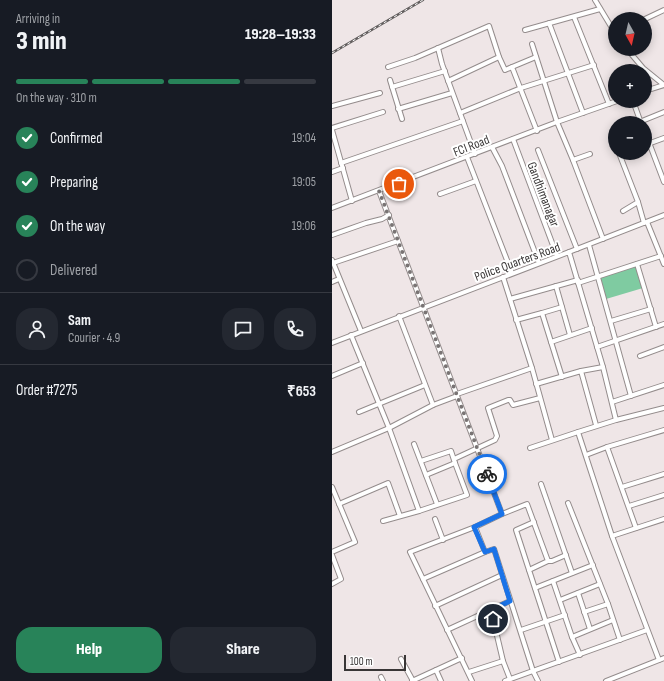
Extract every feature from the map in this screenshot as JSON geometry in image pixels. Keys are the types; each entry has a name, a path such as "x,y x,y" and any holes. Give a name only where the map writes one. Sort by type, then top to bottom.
{"street":[{"path":"595,0 608,22"},
{"path":"525,30 600,9"},
{"path":"652,16 664,10"},
{"path":"574,17 608,101"},
{"path":"549,24 583,113"},
{"path":"388,67 438,48 488,26 505,70 536,57"},
{"path":"532,44 557,122 603,239"},
{"path":"438,48 452,93 474,154"},
{"path":"634,56 643,68 664,85"},
{"path":"448,81 499,57"},
{"path":"460,113 521,88 594,65"},
{"path":"512,67 537,130"},
{"path":"392,87 445,71"},
{"path":"390,80 402,119"},
{"path":"652,89 664,85"},
{"path":"332,106 380,93"},
{"path":"398,109 452,93"},
{"name":"FCI Road","path":"332,208 557,122 608,104"},
{"path":"352,201 332,131 383,112"},
{"path":"652,117 664,112"},
{"path":"341,162 463,122"},
{"path":"652,142 664,138"},
{"name":"Gandhimanagar","path":"513,140 557,256"},
{"path":"492,147 502,166 540,263"},
{"path":"538,150 577,249"},
{"path":"573,160 590,154"},
{"path":"652,154 664,182"},
{"path":"467,157 512,273"},
{"path":"622,160 664,264"},
{"path":"658,165 664,163"},
{"path":"332,172 343,168"},
{"path":"440,194 476,181"},
{"path":"379,191 502,514"},
{"path":"622,211 638,202"},
{"path":"569,252 664,214"},
{"path":"332,235 382,219 389,215"},
{"path":"361,331 333,263 398,241"},
{"path":"589,245 599,276 631,396"},
{"name":"Police Quarters Road","path":"332,343 569,252 603,367 616,420"},
{"path":"510,299 599,276 661,256"},
{"path":"637,264 656,327"},
{"path":"503,277 532,368 552,440"},
{"path":"332,282 339,279"},
{"path":"556,286 570,335"},
{"path":"516,320 562,307"},
{"path":"611,321 650,309"},
{"path":"542,313 562,377"},
{"path":"399,316 433,405"},
{"path":"597,346 664,324"},
{"path":"551,342 592,328"},
{"path":"351,335 389,428 419,511"},
{"path":"640,356 664,349"},
{"path":"332,376 363,363"},
{"path":"536,384 581,371 603,367"},
{"path":"332,452 389,428 433,405 532,368"},
{"path":"581,371 596,425"},
{"path":"359,412 426,385"},
{"path":"612,402 664,385"},
{"path":"426,475 476,448 495,440 497,436 488,408 508,400 510,400 513,406 540,398"},
{"path":"530,448 596,425 664,408"},
{"path":"586,455 607,447 664,430"},
{"path":"578,432 612,536 659,660"},
{"path":"414,444 437,504"},
{"path":"607,447 636,528"},
{"path":"383,521 467,495 451,451 421,461"},
{"path":"622,487 664,474"},
{"path":"339,504 388,483 400,516"},
{"path":"541,484 572,573"},
{"path":"332,487 355,542 332,552"},
{"path":"629,506 664,495"},
{"path":"568,503 608,604 620,640"},
{"path":"472,681 410,552 443,540 527,504 548,561"},
{"path":"435,519 443,540"},
{"path":"612,536 664,519"},
{"path":"534,522 516,530 559,662"},
{"path":"474,527 485,552"},
{"path":"423,579 494,549 533,671 538,681"},
{"path":"332,555 341,579 332,584"},
{"path":"529,570 548,561 552,561 566,555"},
{"path":"535,588 593,565"},
{"path":"435,606 502,575"},
{"path":"553,581 572,637 580,655"},
{"path":"560,600 600,584"},
{"path":"578,593 590,629"},
{"path":"448,630 510,601"},
{"path":"584,612 608,604"},
{"path":"491,610 508,680 647,630"},
{"path":"521,630 565,615"},
{"path":"572,637 613,620"},
{"path":"401,659 412,681 462,658"},
{"path":"606,681 664,658"},
{"path":"469,672 503,661"},
{"path":"436,670 441,681"}],"green space":[{"path":"637,265 643,288 606,299 600,277"}],"railway":[{"path":"332,53 423,0"}],"way so far":[{"path":"399,184 379,191 487,474"}],"route":[{"path":"487,474 502,514 474,527 485,552 494,549 510,601 491,610 493,619"}]}
